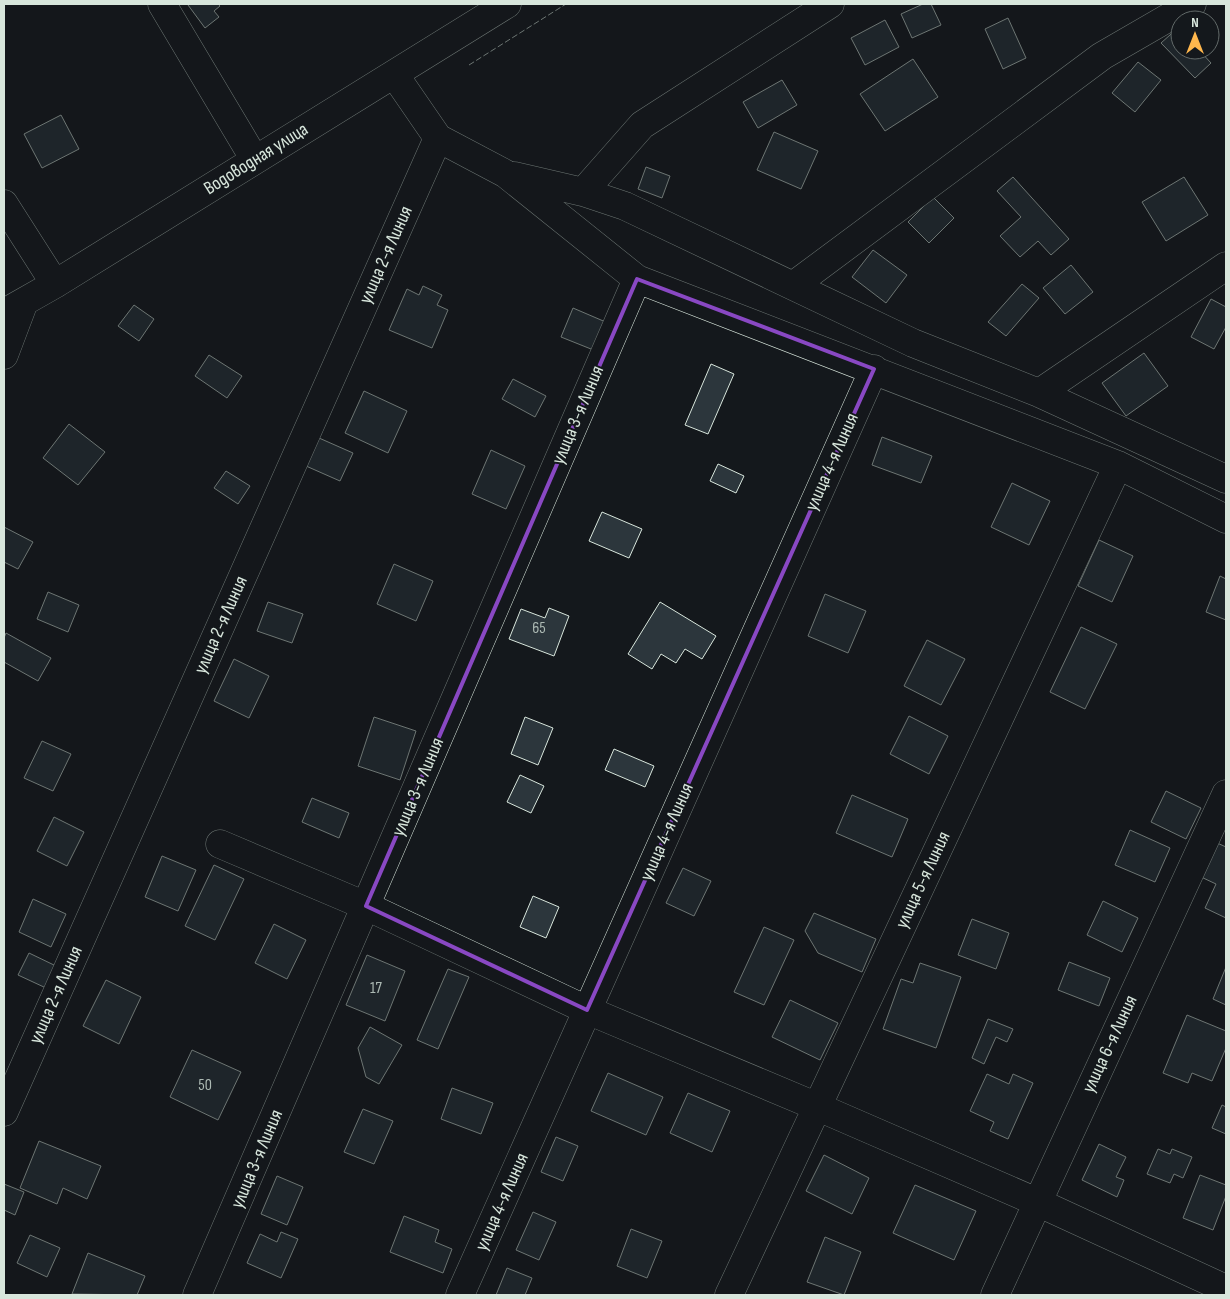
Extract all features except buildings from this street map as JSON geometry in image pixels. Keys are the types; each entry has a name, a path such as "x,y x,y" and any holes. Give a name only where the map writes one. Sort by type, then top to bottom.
{"street":[{"path":"162,4 255,160"},
{"name":"Водоводная улица","path":"14,308 507,4"},
{"path":"583,192 642,125 830,4"},
{"path":"794,285 1102,56 1192,4"},
{"path":"394,74 438,138 506,174 637,279 874,369 1118,465 1226,519"},
{"name":"улица 2-я Линия","path":"4,1112 438,138"},
{"path":"506,174 583,192 625,206 913,343 1039,393 1226,480"},
{"path":"4,204 55,284"},
{"path":"1039,393 1226,266"},
{"name":"улица 3-я Линия","path":"197,1295 637,279"},
{"path":"4,355 14,308"},
{"name":"улица 4-я Линия","path":"460,1295 874,369"},
{"name":"улица 5-я Линия","path":"729,1295 1118,465"},
{"name":"улица 6-я Линия","path":"994,1295 1226,794"},
{"path":"220,844 366,906 587,1010 818,1106 1037,1202 1226,1289"}],"highlighted area":[{"path":"637,279 874,369 587,1010 366,906"}],"fence":[{"path":"469,65 566,4"}]}
